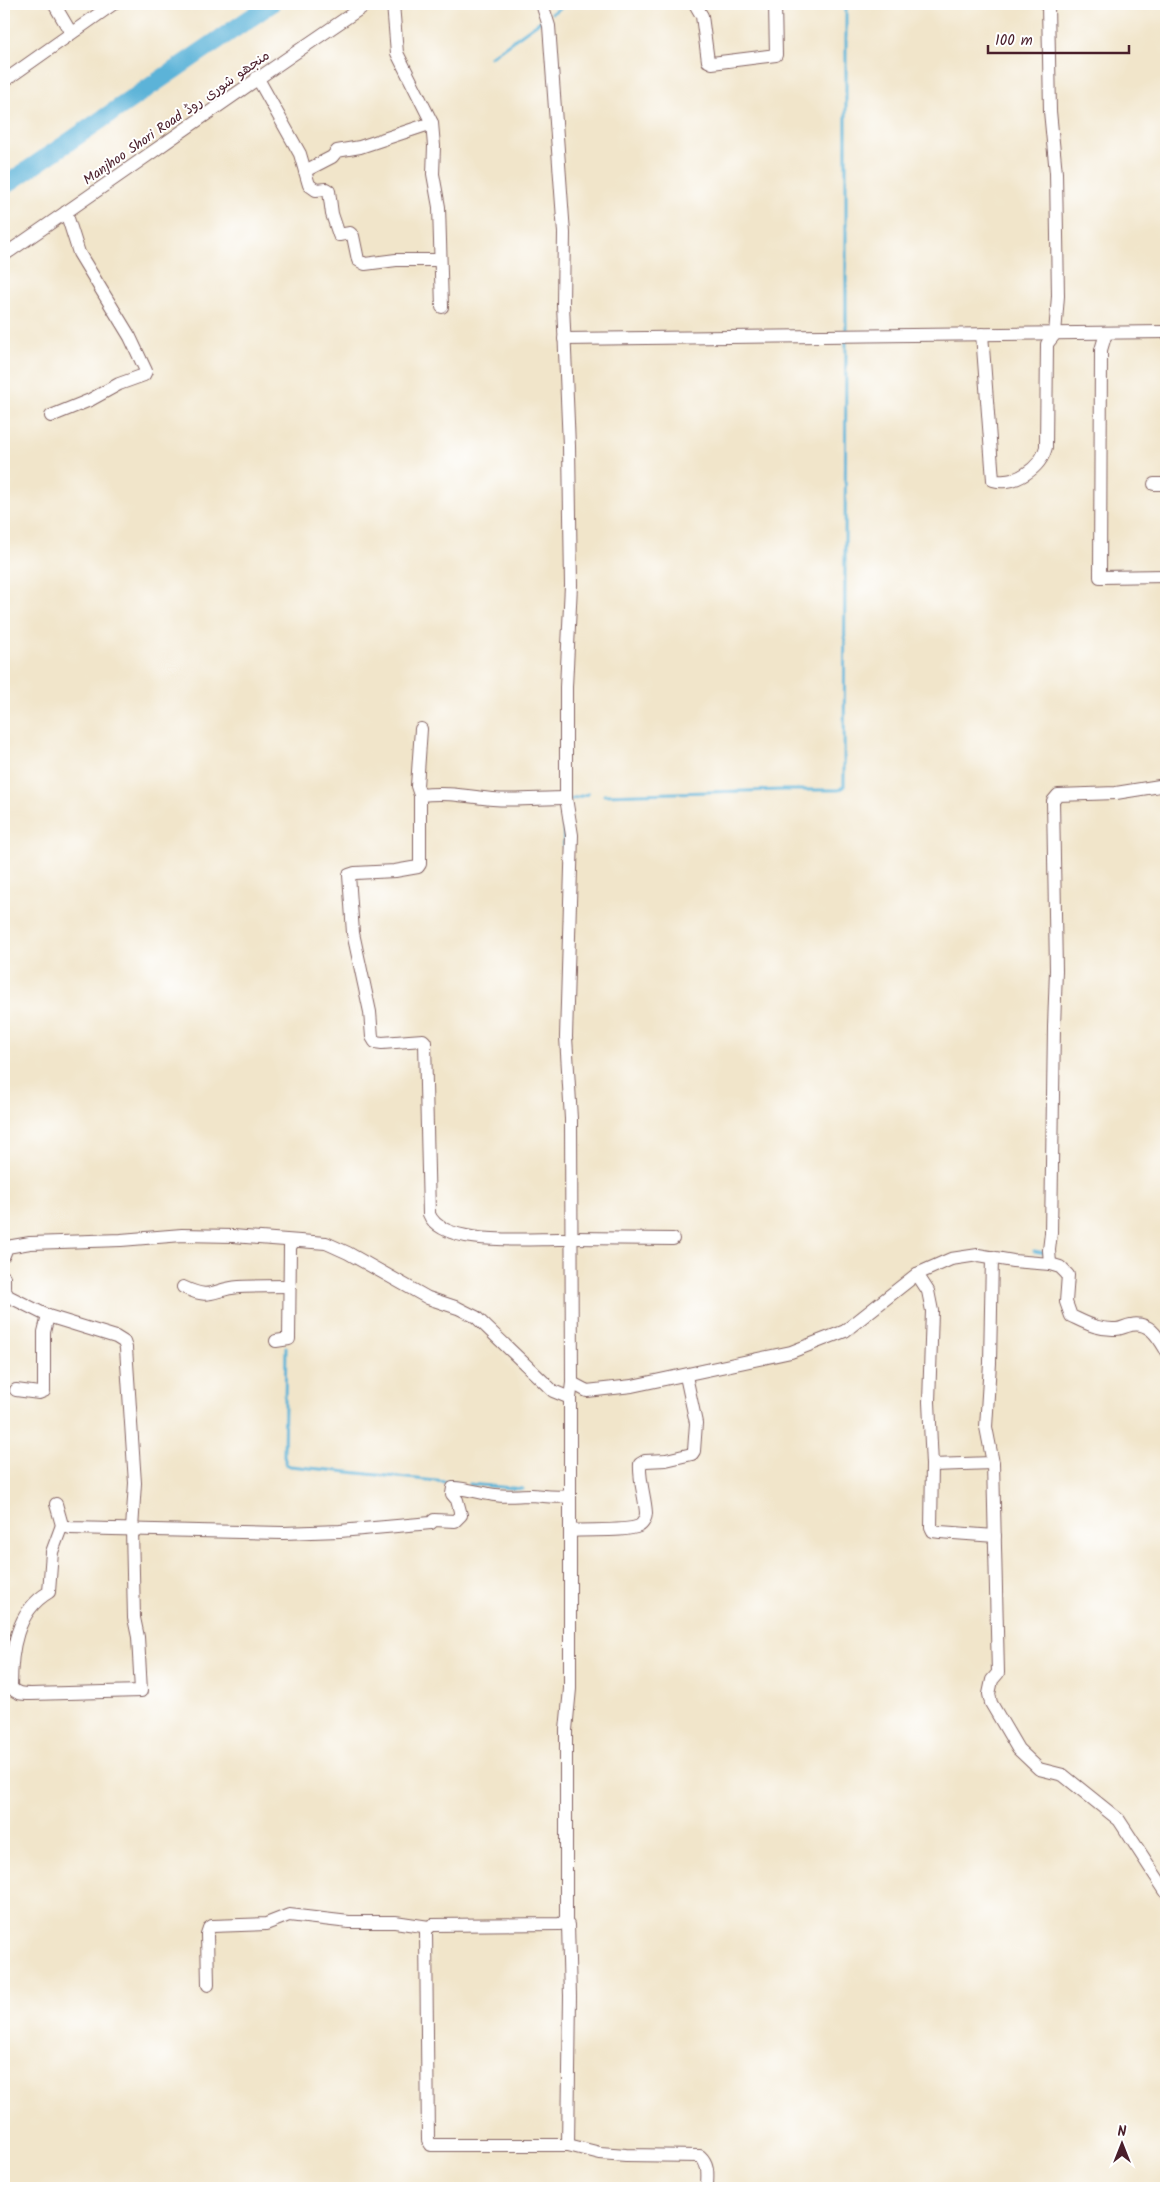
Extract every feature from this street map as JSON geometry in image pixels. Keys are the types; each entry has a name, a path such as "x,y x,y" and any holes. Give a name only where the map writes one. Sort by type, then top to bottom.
{"street":[{"path":"54,4 72,32"},
{"path":"4,81 113,4"},
{"name":"Manjhoo Shori Road منجھو شوری روڈ","path":"4,255 258,77 367,4"},
{"path":"393,4 397,53 432,124 434,146 433,174 439,207 442,307"},
{"path":"542,4 550,26 564,233 564,339 569,446 571,585 566,687 566,798 572,835 566,1037 571,1119 568,1239 572,1383 570,1398 570,1689 566,1730 566,1921 563,1922"},
{"path":"695,4 702,16 708,61 712,63 776,56 775,4"},
{"path":"982,334 994,480 999,482 1025,476 1044,455 1046,447 1047,344 1054,338 1055,334 1058,296 1056,172 1050,111 1048,4"},
{"path":"258,77 300,154 309,185 316,190 326,189 329,191 335,226 339,235 350,233 353,236 358,260 365,264 396,260 440,260"},
{"path":"305,171 332,157 337,151 360,147 432,124"},
{"path":"51,416 90,400 119,384 144,375 146,371 130,337 79,253 66,212"},
{"path":"564,339 1166,332"},
{"path":"1106,333 1101,350 1100,577 1166,576"},
{"path":"421,729 417,786 420,795 420,864 418,867 395,871 349,875 353,933 370,1012 372,1037 375,1042 382,1043 423,1040 425,1042 429,1214 432,1221 455,1235 471,1238 673,1239"},
{"path":"1050,1264 1056,970 1053,802 1058,795 1116,793 1166,785"},
{"path":"420,795 439,793 494,799 566,798"},
{"path":"4,1255 10,1244 121,1240 182,1235 234,1236 326,1243 348,1253 428,1298 458,1308 476,1317 553,1391 570,1398"},
{"path":"276,1341 289,1339 290,1247 294,1241"},
{"path":"572,1383 587,1391 632,1386 686,1376 791,1352 845,1331 917,1274 951,1259 972,1256 1050,1264 1060,1268 1068,1275 1066,1302 1070,1316 1094,1327 1118,1329 1129,1325 1141,1324 1154,1332 1166,1350"},
{"path":"992,1257 990,1363 986,1427 994,1463 998,1673 989,1686 991,1703 1018,1749 1039,1769 1063,1775 1119,1820 1166,1892"},
{"path":"917,1274 928,1291 932,1311 929,1402 932,1464 931,1527 933,1531 995,1536"},
{"path":"4,1277 4,1289 8,1296 48,1316 116,1337 124,1342 126,1348 135,1483 132,1529 134,1618 138,1637 141,1691 19,1693 11,1687 18,1632 29,1609 49,1592 52,1552 62,1525 56,1504"},
{"path":"183,1287 199,1294 208,1295 236,1287 290,1286"},
{"path":"16,1390 44,1391 44,1332 48,1316"},
{"path":"570,1531 628,1528 637,1527 643,1523 646,1515 640,1464 645,1461 666,1460 692,1454 694,1450 696,1423 686,1376"},
{"path":"932,1464 994,1463"},
{"path":"62,1525 70,1528 284,1533 340,1531 423,1523 434,1520 455,1522 461,1515 457,1500 452,1494 453,1488 498,1496 531,1495 550,1498 570,1496"},
{"path":"208,1985 207,1934 212,1926 266,1924 289,1915 349,1922 403,1923 429,1928"},
{"path":"568,2145 570,1996 568,1925 563,1922 432,1925 426,1930 428,2140 431,2145 568,2145 600,2153 700,2156 706,2162 707,2188"}],"waterway":[{"path":"4,186 271,4"},
{"path":"552,13 567,4"},
{"path":"846,4 846,333"},
{"path":"490,57 542,20"},
{"path":"604,795 839,790 844,786 846,339"},
{"path":"571,799 588,794"},
{"path":"563,818 565,872"},
{"path":"1034,1251 1045,1253"},
{"path":"286,1347 284,1456 286,1464 290,1466 456,1483"},
{"path":"469,1484 523,1489"}]}
